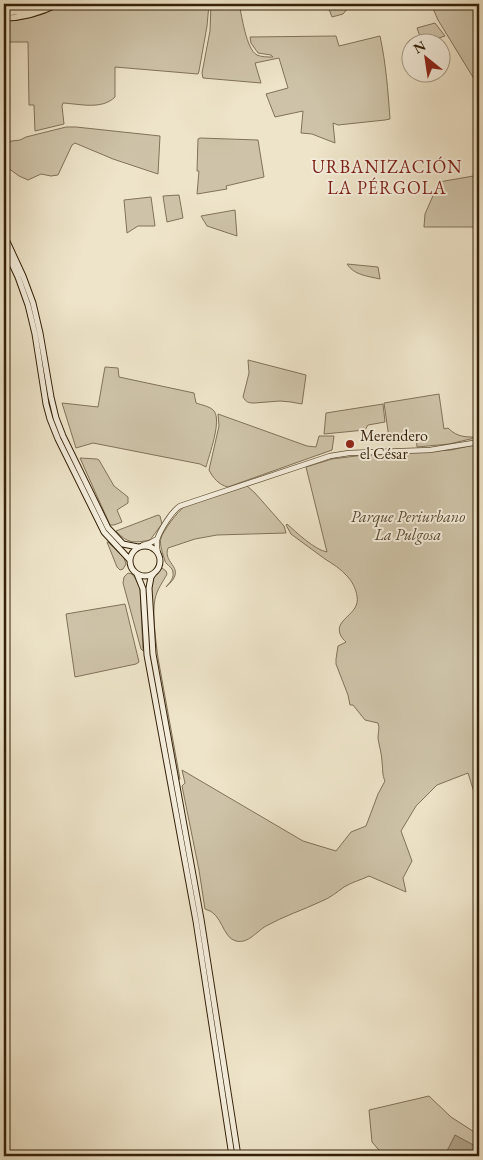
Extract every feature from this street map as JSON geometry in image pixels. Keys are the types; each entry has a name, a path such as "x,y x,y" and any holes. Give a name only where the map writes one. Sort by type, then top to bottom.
{"main road":[{"path":"4,13 29,11 46,4"},
{"path":"4,18 29,16 58,4"},
{"path":"4,234 33,303 53,408 63,436 108,528 123,544 151,546 158,553 160,559 158,569 151,577 149,588 153,654 201,919 238,1156"},
{"path":"4,247 28,305 35,334 46,404 58,439 104,532 129,559 131,568 137,574 143,589 147,655 196,921 232,1156"},
{"path":"129,559 132,552 141,546"},
{"path":"137,574 146,576 154,573"}],"street":[{"path":"158,553 156,546 158,538 174,511 180,506 330,456 349,453 430,450 479,442"},
{"path":"141,546 158,538"}],"green space":[{"path":"62,4 209,4 198,74 115,67 115,97 110,101 97,105 63,103 64,124 35,131 34,105 29,105 28,42 4,42 4,21 34,16"},
{"path":"211,4 239,4 250,46 253,52 260,56 273,57 258,53 251,43 250,37 336,36 339,46 380,36 388,88 390,119 338,125 333,123 335,143 312,134 301,133 303,111 275,117 266,94 288,88 279,58 255,63 261,83 203,78 202,73 210,31"},
{"path":"327,4 363,4 349,7 343,14 332,17"},
{"path":"431,4 479,4 479,87 450,40 450,32 445,32"},
{"path":"435,23 442,32 418,32 417,28"},
{"path":"66,127 160,136 158,174 113,159 75,143 72,145 58,175 41,174 28,180 4,165 4,142 20,140"},
{"path":"198,139 258,140 264,177 226,186 227,189 197,194 199,171 197,171"},
{"path":"479,175 479,227 424,227 425,214 439,182"},
{"path":"179,195 183,218 167,222 163,196"},
{"path":"151,197 155,226 138,226 127,233 124,200"},
{"path":"235,210 237,236 207,226 201,216"},
{"path":"347,264 378,267 380,279 357,273"},
{"path":"248,360 306,375 302,404 280,401 254,403 246,401 243,397 249,373"},
{"path":"105,367 118,368 119,377 194,393 196,403 212,409 217,422 206,467 200,464 93,443 76,448 62,403 98,407"},
{"path":"439,394 444,429 448,428 455,434 463,436 479,437 449,444 417,447 416,434 389,438 384,403"},
{"path":"383,404 385,422 368,425 365,430 324,434 326,413"},
{"path":"218,414 307,446 316,447 319,436 334,436 332,450 228,487 217,481 209,470 219,426"},
{"name":"Parque Periurbano La Pulgosa","path":"479,444 479,806 468,773 437,785 416,806 401,831 412,861 403,878 406,892 369,876 347,885 325,900 273,922 244,941 231,939 215,915 205,909 182,786 185,783 182,770 303,841 336,851 351,832 366,826 385,781 378,738 378,723 365,720 353,705 350,705 336,664 338,646 346,642 341,636 340,625 355,608 357,596 355,588 351,580 342,571 291,534 286,525 312,545 327,552 306,467 332,459 451,450"},
{"path":"80,458 99,460 114,486 128,497 128,503 117,510 122,522 110,525"},
{"path":"246,485 284,526 286,533 217,535 195,539 168,548 168,558 175,570 175,575 172,580 166,587 172,579 173,573 165,561 161,540 162,535 175,517 184,507"},
{"path":"158,515 162,524 150,540 132,542 116,531"},
{"path":"107,542 124,558 126,564 123,569 120,570 117,567"},
{"path":"162,568 167,574 155,599 155,628 158,658 180,779 178,780 155,653 151,585 153,578"},
{"path":"128,573 132,574 140,588 143,651 123,583 124,577"},
{"path":"125,604 139,662 75,677 66,614"},
{"path":"429,1096 451,1117 479,1135 479,1156 384,1156 372,1142 369,1110"}],"shaded area":[{"path":"455,1135 479,1148 477,1156 457,1156 447,1151"}],"place":[{"name":"Merendero el César","path":"350,444"}],"district":[{"name":"URBANIZACIÓN LA PÉRGOLA","path":"387,177"}]}
